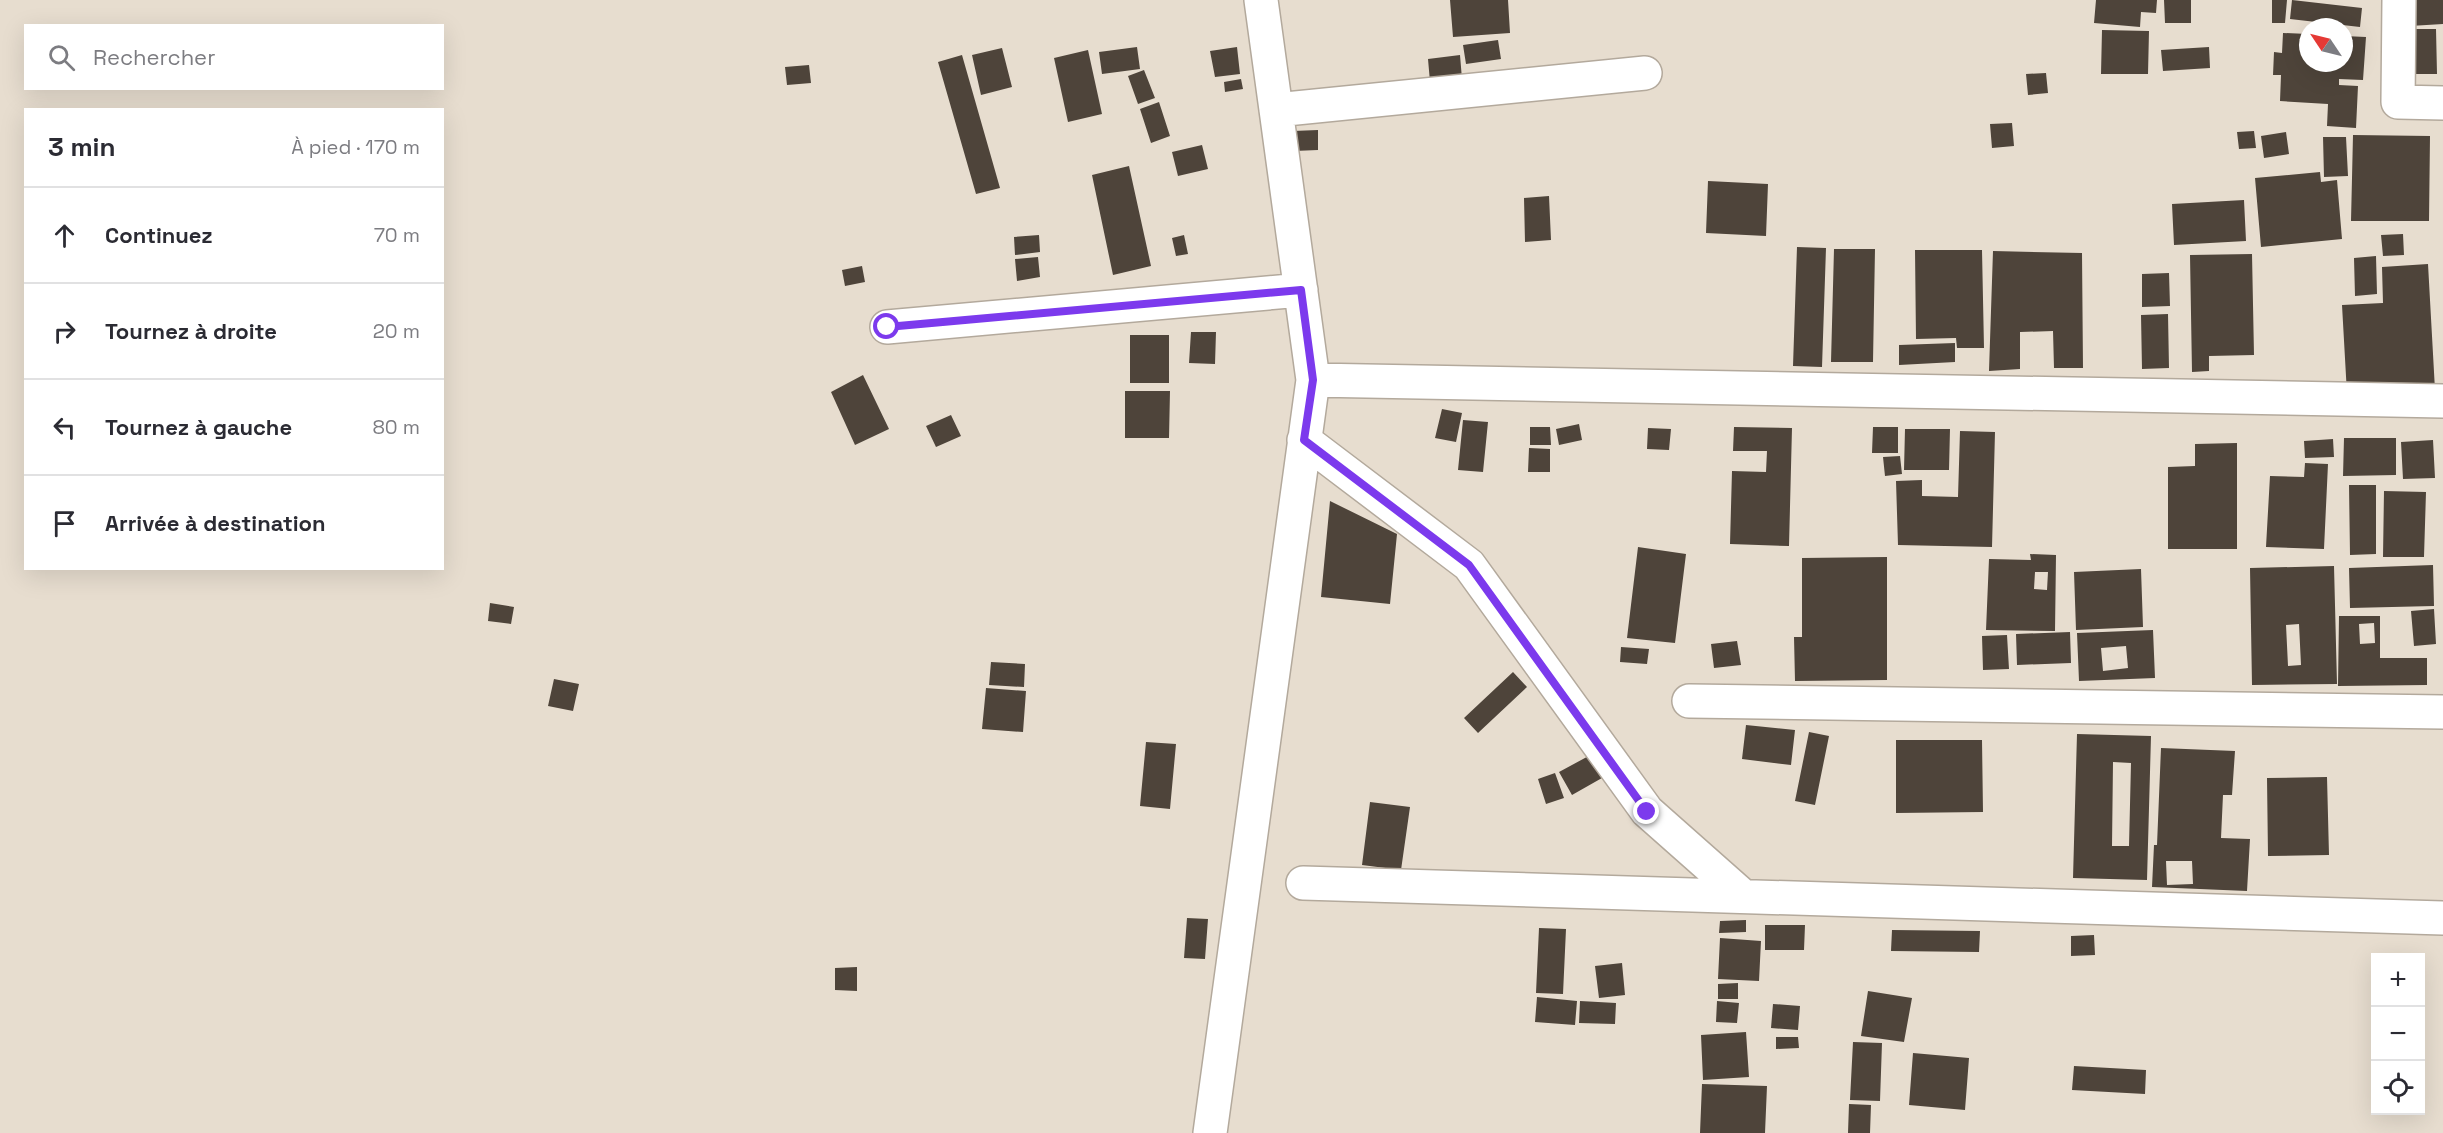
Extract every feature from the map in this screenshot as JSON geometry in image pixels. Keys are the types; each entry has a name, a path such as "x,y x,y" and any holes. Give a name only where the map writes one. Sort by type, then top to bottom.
{"street":[{"path":"2399,0 2398,102 2443,103"},
{"path":"1210,1133 1313,380 1276,110 1255,1"},
{"path":"1276,110 1645,73"},
{"path":"887,327 1301,290"},
{"path":"1313,380 2443,401"},
{"path":"1304,440 1469,565 1647,812 1743,896"},
{"path":"1689,701 2443,712"},
{"path":"1303,883 2443,918"}],"building":[{"path":"1450,0 1508,0 1510,33 1453,37"},
{"path":"2096,0 2157,0 2156,13 2141,12 2140,27 2094,23"},
{"path":"2164,0 2191,0 2191,23 2165,23"},
{"path":"2272,0 2287,0 2285,23 2272,23"},
{"path":"2292,0 2362,8 2360,27 2353,26 2353,18 2290,19"},
{"path":"2410,0 2443,0 2443,24 2410,26"},
{"path":"2409,29 2436,29 2437,74 2409,74"},
{"path":"2102,30 2149,31 2148,74 2101,74"},
{"path":"2283,33 2299,34 2299,72 2353,72 2353,36 2366,37 2363,80 2339,79 2339,85 2358,86 2356,128 2327,126 2328,104 2280,101 2281,75 2273,75 2274,52 2282,53"},
{"path":"1498,40 1501,59 1466,64 1463,45"},
{"path":"1137,47 1140,69 1102,74 1099,52"},
{"path":"1237,47 1240,74 1215,77 1210,51"},
{"path":"2209,47 2210,68 2163,71 2161,50"},
{"path":"1002,48 1012,87 981,95 972,55"},
{"path":"1088,50 1102,114 1068,122 1054,58"},
{"path":"962,55 1000,188 976,194 938,62"},
{"path":"1460,55 1462,79 1430,82 1428,59"},
{"path":"809,65 811,83 787,85 785,67"},
{"path":"1144,70 1155,98 1138,104 1128,76"},
{"path":"2046,73 2048,93 2028,95 2026,74"},
{"path":"1241,79 1243,89 1225,92 1224,82"},
{"path":"1159,102 1170,136 1151,143 1140,109"},
{"path":"2012,123 2014,146 1992,148 1990,124"},
{"path":"1318,130 1318,150 1294,151 1293,131"},
{"path":"2254,131 2256,148 2239,149 2237,132"},
{"path":"2286,132 2289,154 2264,158 2261,136"},
{"path":"2353,135 2430,136 2429,221 2351,221"},
{"path":"2323,137 2346,137 2348,176 2324,177"},
{"path":"1202,145 1208,169 1178,176 1172,152"},
{"path":"1129,166 1151,266 1113,275 1092,175"},
{"path":"2320,172 2321,182 2337,180 2342,239 2261,247 2255,178"},
{"path":"1708,181 1768,184 1766,236 1706,233"},
{"path":"1549,196 1551,240 1525,242 1524,198"},
{"path":"2244,200 2246,241 2174,245 2172,204"},
{"path":"2403,234 2404,255 2383,256 2381,235"},
{"path":"1039,235 1040,252 1015,255 1014,237"},
{"path":"1184,235 1188,254 1176,256 1172,238"},
{"path":"1797,247 1826,248 1822,367 1793,366"},
{"path":"1834,249 1875,249 1873,362 1831,362"},
{"path":"1915,250 1982,250 1984,348 1957,348 1956,338 1916,339"},
{"path":"1993,251 2082,253 2083,368 2054,368 2053,331 2020,332 2020,369 1989,371"},
{"path":"2252,254 2254,355 2209,356 2209,371 2192,372 2190,255"},
{"path":"2376,256 2377,294 2355,296 2354,258"},
{"path":"1038,257 1040,277 1017,281 1015,259"},
{"path":"2428,264 2435,390 2347,394 2342,305 2383,303 2382,267"},
{"path":"862,266 865,282 845,286 842,270"},
{"path":"2169,273 2170,306 2142,307 2142,274"},
{"path":"2168,314 2169,368 2142,369 2141,315"},
{"path":"1191,332 1216,332 1215,364 1189,363"},
{"path":"1130,335 1169,335 1169,383 1130,383"},
{"path":"1955,343 1955,362 1899,365 1899,345"},
{"path":"863,375 889,429 855,445 831,392"},
{"path":"1125,391 1170,391 1169,438 1125,438"},
{"path":"1442,409 1462,413 1456,442 1435,438"},
{"path":"951,415 961,436 936,447 926,426"},
{"path":"1463,420 1488,422 1483,472 1458,470"},
{"path":"1579,424 1582,440 1559,445 1556,429"},
{"path":"1530,427 1550,427 1551,445 1530,445"},
{"path":"1734,427 1792,428 1789,546 1730,544 1732,471 1766,472 1767,451 1733,451"},
{"path":"1873,427 1898,427 1898,453 1872,453"},
{"path":"1648,428 1671,429 1669,450 1647,449"},
{"path":"1905,429 1950,429 1949,470 1904,470"},
{"path":"1960,431 1995,432 1992,547 1898,545 1896,481 1922,480 1922,496 1958,497"},
{"path":"2344,438 2396,438 2396,475 2343,476"},
{"path":"2333,439 2334,457 2305,458 2304,441"},
{"path":"2433,440 2435,478 2403,479 2401,442"},
{"path":"2237,443 2237,549 2168,549 2168,467 2195,466 2195,444"},
{"path":"1529,448 1550,449 1550,472 1528,472"},
{"path":"1900,456 1902,474 1885,476 1883,457"},
{"path":"2305,463 2328,464 2324,549 2266,547 2270,476 2304,477"},
{"path":"2349,485 2376,485 2376,554 2350,555"},
{"path":"2384,491 2426,492 2424,557 2383,557"},
{"path":"1330,501 1397,534 1390,604 1321,597"},
{"path":"1638,547 1686,554 1675,643 1627,638"},
{"path":"2030,554 2056,555 2055,631 1986,630 1989,559 2031,560","holes":["2035,572 2048,572 2047,590 2034,589"]},
{"path":"1887,557 1887,680 1795,681 1794,637 1802,637 1802,558"},
{"path":"2433,565 2434,606 2350,608 2349,568"},
{"path":"2334,566 2337,684 2252,685 2250,568","holes":["2299,624 2301,665 2288,666 2286,625"]},
{"path":"2141,569 2143,627 2076,630 2074,572"},
{"path":"490,603 514,607 511,624 488,621"},
{"path":"2434,609 2436,644 2414,646 2411,611"},
{"path":"2339,616 2380,616 2380,658 2427,658 2427,685 2338,686","holes":["2374,623 2375,643 2360,644 2359,624"]},
{"path":"2153,630 2155,678 2079,681 2077,633","holes":["2126,646 2128,668 2103,671 2101,648"]},
{"path":"2070,632 2071,663 2017,665 2016,634"},
{"path":"2007,635 2009,669 1983,670 1982,636"},
{"path":"1737,641 1741,665 1714,668 1711,644"},
{"path":"1621,647 1649,649 1647,664 1620,662"},
{"path":"991,662 1025,664 1024,687 989,685"},
{"path":"1513,672 1527,687 1478,733 1464,718"},
{"path":"554,679 579,684 573,711 548,706"},
{"path":"986,688 1026,691 1023,732 982,729"},
{"path":"1746,725 1795,730 1791,765 1742,759"},
{"path":"1809,732 1829,736 1815,805 1795,801"},
{"path":"2077,734 2151,736 2147,880 2073,878","holes":["2113,762 2131,763 2129,846 2112,846"]},
{"path":"1896,740 1982,740 1983,812 1896,813"},
{"path":"1146,742 1176,744 1170,809 1140,806"},
{"path":"2161,748 2235,751 2232,795 2223,795 2221,838 2250,839 2247,891 2152,887 2154,845 2157,845","holes":["2166,861 2192,861 2193,884 2167,885"]},
{"path":"1596,752 1609,774 1572,795 1559,772"},
{"path":"1555,773 1564,798 1546,804 1538,779"},
{"path":"2327,777 2329,855 2268,856 2267,778"},
{"path":"1370,802 1410,807 1401,870 1362,865"},
{"path":"1187,918 1208,919 1205,959 1184,958"},
{"path":"1746,920 1746,932 1719,933 1720,921"},
{"path":"1765,925 1805,925 1804,950 1765,950"},
{"path":"1539,928 1566,929 1563,994 1536,993"},
{"path":"1892,930 1980,931 1979,952 1891,951"},
{"path":"2094,935 2095,955 2071,956 2071,936"},
{"path":"1720,938 1761,941 1759,981 1718,979"},
{"path":"1622,963 1625,995 1599,998 1595,966"},
{"path":"857,967 857,991 835,990 835,968"},
{"path":"1738,983 1738,999 1718,999 1718,984"},
{"path":"1868,991 1912,998 1904,1042 1861,1036"},
{"path":"1537,997 1577,1001 1575,1025 1535,1022"},
{"path":"1580,1001 1616,1003 1615,1024 1579,1023"},
{"path":"1717,1001 1739,1003 1737,1023 1716,1022"},
{"path":"1773,1004 1800,1006 1798,1030 1771,1028"},
{"path":"1746,1032 1749,1077 1703,1080 1701,1035"},
{"path":"1776,1037 1798,1037 1799,1048 1776,1049"},
{"path":"1853,1042 1882,1043 1880,1101 1850,1100"},
{"path":"1913,1053 1969,1058 1965,1110 1909,1105"},
{"path":"2074,1066 2146,1070 2145,1094 2072,1090"},
{"path":"1702,1084 1767,1086 1765,1133 1700,1133"},
{"path":"1849,1104 1871,1105 1870,1133 1848,1133"}],"route":[{"path":"887,327 1301,290 1313,380 1304,440 1469,565 1647,812"}]}
